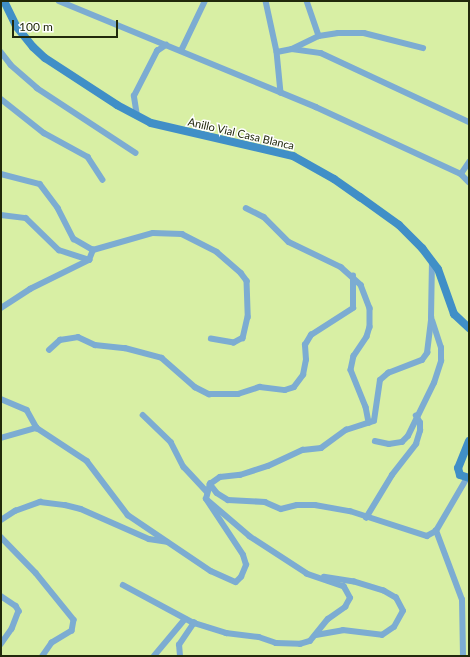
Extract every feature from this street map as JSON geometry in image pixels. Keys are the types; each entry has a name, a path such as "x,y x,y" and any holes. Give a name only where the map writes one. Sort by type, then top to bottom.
{"main road":[{"name":"Anillo Vial Casa Blanca","path":"4,1 16,26 46,58 137,116 174,129 293,156 334,179 399,225 432,260 442,278 454,314 469,328"},
{"path":"468,478 460,475 458,468 469,441"}],"street":[{"path":"59,1 281,93 461,174 469,182"},
{"path":"181,51 205,1"},
{"path":"266,1 277,52 281,93"},
{"path":"308,1 319,36"},
{"path":"277,52 292,49 319,36 338,33 364,33 423,48"},
{"path":"137,116 134,96 157,51 166,45"},
{"path":"292,49 321,53 469,122"},
{"path":"1,52 11,65 37,88 136,153"},
{"path":"1,100 44,133 88,158 103,180"},
{"path":"461,174 469,162"},
{"path":"1,174 40,184 58,208 74,239 93,250 153,233 190,237 217,252 241,273 247,281 248,317 245,334 238,342 225,343 211,339"},
{"path":"246,208 264,217 289,242 325,258 353,276 361,285 370,308 370,327 368,337 354,356 351,370 366,407 369,423"},
{"path":"1,215 26,218 59,250 89,260"},
{"path":"1,308 30,289 89,260 93,250"},
{"path":"1,399 27,410 37,428 87,461 105,483 122,510 228,581 236,582 242,577 246,565 243,555 206,499 206,492 210,484 220,477 240,475 268,466 303,450 321,448 346,430 369,423 376,416 377,392 380,380 388,373 422,360 427,353 431,318 432,260"},
{"path":"49,350 60,340 78,337 95,345 125,348 162,358 195,388 209,394 238,394 260,387 285,390 294,387 303,375 306,360 305,345 311,335 353,308 353,276"},
{"path":"375,441 389,444 402,442 408,436 416,416 434,383 441,361 441,348 431,318"},
{"path":"143,415 171,442 184,467 206,492"},
{"path":"366,518 392,475 416,444 420,431 420,424 416,416"},
{"path":"1,438 37,428"},
{"path":"210,484 217,493 228,500 265,502 281,510 297,505 316,505 350,511 366,518 427,536 436,531 468,478"},
{"path":"123,585 194,623 226,633 259,636 276,643 300,644 310,641 328,619 345,607 350,598 344,587 307,574 250,537 206,499"},
{"path":"1,520 15,511 40,502 66,505 81,509 149,538 170,543"},
{"path":"436,531 462,600 464,656"},
{"path":"1,537 36,574 74,620 72,631 52,643 43,656"},
{"path":"316,635 343,630 382,635 394,627 403,611 396,598 384,592 354,582 320,578"},
{"path":"1,596 16,606 18,611 12,629 1,645"},
{"path":"154,656 186,619"},
{"path":"180,656 179,645 194,623"}]}
